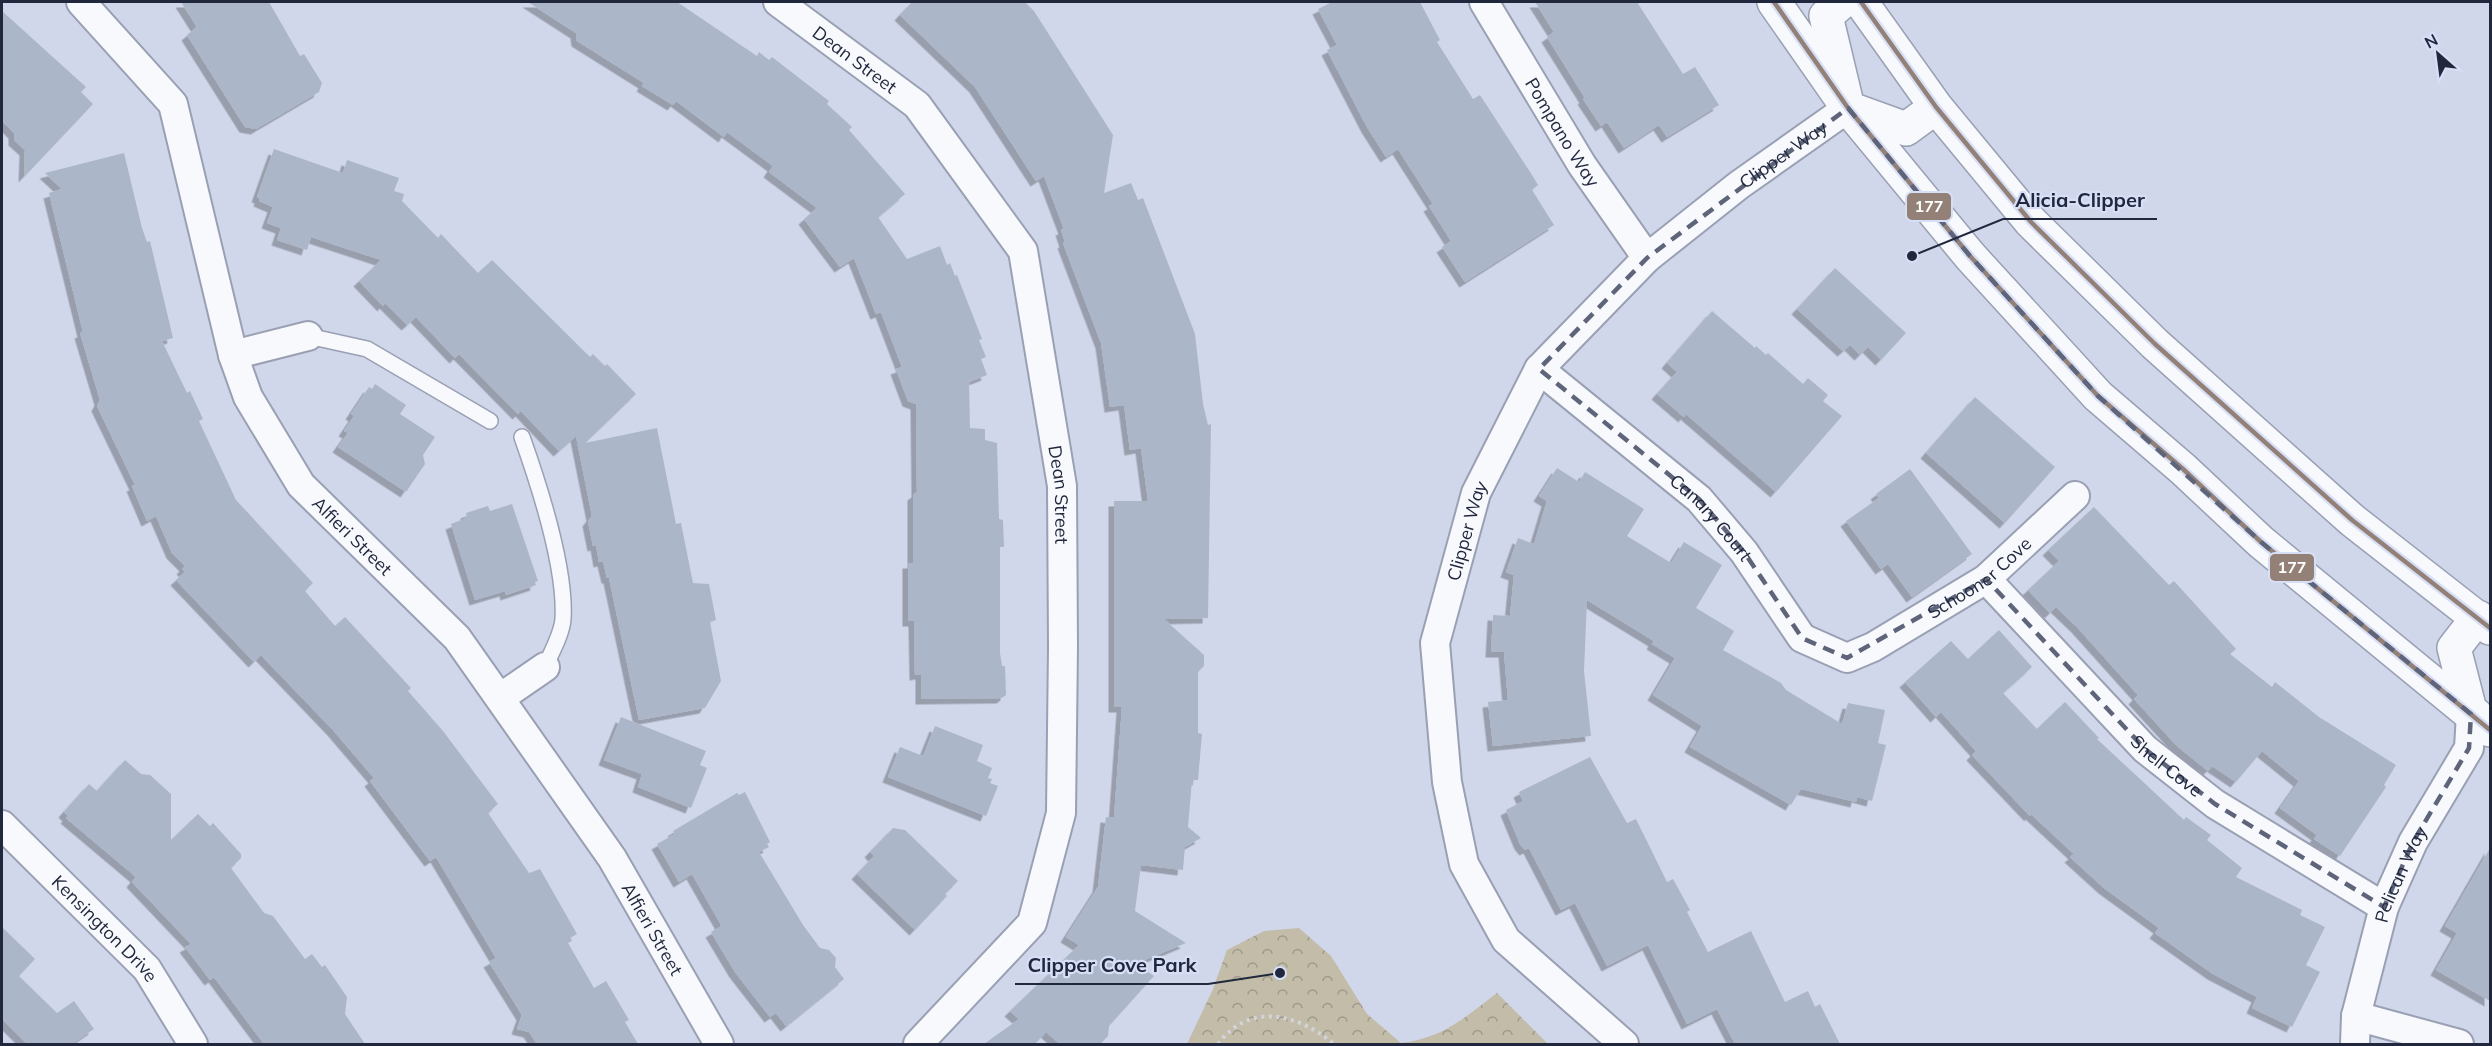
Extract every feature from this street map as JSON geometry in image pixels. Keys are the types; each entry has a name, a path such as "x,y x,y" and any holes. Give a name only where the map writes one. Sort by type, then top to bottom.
{"main road":[{"path":"1774,2 1848,108 1970,256 2098,396 2183,469 2261,542 2484,720"},
{"path":"1842,2 1826,16 1848,108"},
{"path":"1861,2 1936,107 2031,222 2154,344 2352,520 2484,623 2454,648 2484,720"},
{"path":"1848,108 1906,129 1936,107"}],"street":[{"name":"Alfieri Street","path":"81,2 173,104 233,355 248,397 301,485 458,638 612,858 719,1044"},
{"name":"Dean Street","path":"778,2 917,105 1023,250 1062,486 1064,646 1061,813 1032,924 918,1044"},
{"name":"Pompano Way","path":"1484,2 1582,165 1647,258"},
{"name":"Clipper Way","path":"1624,1044 1506,940 1464,864 1447,782 1435,643 1476,493 1539,369 1647,258 1739,186 1848,108"},
{"path":"233,355 308,336"},
{"name":"Canary Court","path":"1539,369 1699,499 1744,552 1802,638 1847,658 1873,647"},
{"name":"Schooner Cove","path":"1873,647 1986,579 2075,496"},
{"name":"Shell Cove","path":"1986,579 2145,749 2215,804 2384,907"},
{"path":"500,698 545,667"},
{"name":"Pelican Way","path":"2355,1044 2356,1016 2384,907 2412,842 2484,720"},
{"name":"Kensington Drive","path":"2,825 147,969 193,1044"},
{"path":"2356,1016 2459,1044"}],"lane":[{"path":"308,336 367,349 490,421"},
{"path":"522,437 538,481 561,580 563,621 545,667"}],"path":[{"path":"1218,1044 1228,1030 1259,1016 1283,1017 1315,1028 1334,1044"}],"highlighted area":[{"path":"1848,108 1970,256 2098,396 2261,542 2471,714 2469,748 2413,842 2384,907 2215,804 2145,749 1986,579 1847,658 1802,638 1744,552 1699,499 1539,369 1647,258"}],"green space":[{"path":"1299,928 1331,956 1367,1014 1401,1043 1441,1032 1497,993 1548,1044 1187,1044 1213,989 1227,950 1264,931"}],"building":[{"path":"181,2 269,2 300,56 304,54 322,83 319,92 256,129 245,127 187,35 197,27"},
{"path":"528,2 677,2 757,56 759,52 769,60 772,57 829,101 827,104 852,127 849,130 905,194 878,217 907,259 940,246 947,265 950,263 955,276 957,275 982,339 979,340 986,357 981,359 987,375 969,382 970,428 985,429 985,440 997,443 999,519 1003,520 1004,547 1000,547 1000,653 1002,666 1005,666 1006,695 1002,698 921,699 921,674 915,675 914,621 908,621 908,563 913,563 913,495 917,492 916,404 908,401 896,369 902,367 881,312 876,314 854,258 840,267 804,219 817,208 769,172 773,166 727,132 724,137 676,101 673,105 642,86 644,83 577,41 576,33"},
{"path":"912,2 1025,2 1034,11 1113,135 1104,193 1131,183 1138,200 1143,198 1195,334 1203,404 1208,425 1211,424 1208,618 1164,619 1204,655 1204,666 1198,672 1198,733 1202,734 1198,780 1192,780 1188,827 1201,838 1185,847 1183,870 1141,865 1135,911 1186,943 1135,964 1154,976 1109,1026 1108,1036 1101,1043 1060,1044 1046,1032 1035,1044 984,1044 1019,1019 1010,1011 1079,945 1066,937 1098,887 1106,817 1114,818 1122,707 1114,707 1114,501 1148,501 1141,448 1130,450 1124,405 1110,407 1101,343 1063,243 1065,242 1061,230 1064,229 1044,176 1036,181 975,87 900,15"},
{"path":"1332,2 1420,2 1440,40 1437,42 1473,99 1480,95 1532,175 1538,185 1532,190 1554,225 1465,282 1442,247 1451,241 1429,206 1433,204 1398,149 1386,157 1367,127 1327,50 1337,45 1318,9"},
{"path":"1535,2 1637,2 1683,74 1695,67 1719,105 1667,137 1659,125 1624,148 1607,122 1601,126 1583,99 1585,98 1547,37 1554,32"},
{"path":"2,11 86,87 81,92 93,104 24,177 25,150 14,140 14,133 2,121"},
{"path":"274,149 343,173 347,160 399,178 394,191 404,194 402,201 438,238 441,234 478,273 492,260 590,357 593,354 605,366 607,364 636,394 585,443 657,428 676,524 681,523 693,583 709,584 716,620 710,622 721,681 705,708 639,720 609,578 607,578 603,561 599,562 596,545 593,546 588,521 592,516 576,436 559,451 521,411 518,414 459,354 455,358 416,317 407,325 385,303 383,306 359,281 381,260 311,237 307,250 277,240 281,228 267,223 273,207 259,201 260,198 257,197"},
{"path":"124,153 142,228 147,242 150,241 173,338 162,341 187,393 190,391 203,419 199,421 236,500 313,583 305,591 335,626 345,617 411,688 408,691 443,731 498,804 488,813 529,873 540,869 577,934 570,938 572,941 568,943 594,988 606,981 629,1020 625,1022 638,1044 537,1044 529,1032 517,1029 522,1015 489,962 496,958 436,857 430,861 370,781 374,778 333,730 261,655 254,662 176,580 185,572 182,569 185,566 172,553 156,516 147,521 132,486 135,485 97,406 100,400 80,333 83,332 49,193 62,189 45,173"},
{"path":"1835,268 1906,333 1881,360 1868,347 1860,355 1850,345 1843,351 1797,309"},
{"path":"1712,311 1755,348 1756,346 1766,355 1768,353 1803,384 1808,378 1828,395 1823,401 1842,416 1776,492 1686,414 1684,417 1657,394 1677,372 1667,363"},
{"path":"375,384 406,405 400,414 435,437 423,455 425,464 406,492 338,447 348,433 344,431 354,416 351,414 369,387 372,389"},
{"path":"1975,397 2055,467 2005,523 1926,453"},
{"path":"1557,468 1579,482 1585,472 1644,509 1627,536 1671,563 1684,542 1722,565 1696,608 1734,631 1723,650 1781,683 1786,690 1842,724 1848,703 1885,710 1878,743 1886,745 1872,801 1857,797 1856,802 1801,789 1791,805 1690,747 1702,726 1653,695 1675,658 1652,644 1654,641 1587,600 1584,671 1591,736 1493,746 1488,702 1508,700 1504,652 1491,652 1493,615 1510,616 1514,575 1506,572 1518,538 1534,544 1547,501 1539,496"},
{"path":"1910,469 1972,554 1912,597 1888,564 1881,569 1846,521 1879,498 1876,494"},
{"path":"512,504 538,581 535,582 536,585 506,595 505,591 475,600 451,524 467,518 466,513 488,506 490,511"},
{"path":"2094,507 2169,585 2174,581 2236,649 2230,654 2272,687 2275,682 2319,717 2396,765 2384,785 2386,787 2340,856 2314,839 2317,835 2280,808 2299,781 2262,751 2236,782 2212,766 2208,771 2177,746 2134,699 2138,695 2077,627 2056,607 2050,613 2028,590 2059,561 2048,550"},
{"path":"1999,630 2032,667 2003,693 2037,729 2065,702 2099,738 2097,739 2184,820 2186,817 2211,835 2207,840 2242,868 2236,877 2302,910 2300,915 2325,927 2306,965 2320,972 2292,1027 2252,1008 2257,997 2213,974 2155,933 2159,928 2104,888 2070,857 2074,854 2031,814 2030,816 1972,755 1976,751 1941,712 1936,717 1905,682 1951,641 1968,659"},
{"path":"621,717 706,751 700,765 707,768 691,808 638,787 642,774 604,760"},
{"path":"935,726 983,745 977,761 992,768 988,778 992,779 990,783 998,786 986,816 888,777 900,747 923,756"},
{"path":"1590,757 1627,823 1636,819 1667,882 1673,879 1690,910 1687,912 1708,952 1751,931 1785,1002 1808,991 1815,1007 1820,1004 1840,1044 1735,1044 1717,1009 1687,1024 1648,945 1607,966 1575,903 1561,910 1529,848 1525,850 1520,844 1506,810 1523,801 1519,792"},
{"path":"125,760 141,774 150,775 171,794 171,840 198,814 210,826 213,823 241,854 241,858 231,868 264,913 273,916 305,959 312,954 322,967 325,965 347,997 345,1014 365,1044 264,1044 214,977 210,980 185,947 191,944 132,882 136,877 66,818 68,816 64,812 89,784 97,791"},
{"path":"745,792 770,842 767,844 769,847 759,852 803,925 820,948 829,950 836,958 835,967 844,979 786,1026 776,1013 770,1017 735,972 711,932 720,927 720,923 692,874 679,882 657,844 675,834 673,831 737,793 739,795"},
{"path":"893,828 905,830 958,881 915,930 857,874 874,856 870,852"},
{"path":"2490,848 2490,1001 2436,970 2457,933 2445,926"},
{"path":"2,927 35,959 19,976 57,1013 74,1001 94,1029 72,1044 27,1044 2,1019"}],"transit line":[{"name":"177","path":"1774,2 1848,108 1970,256 2098,396 2183,469 2261,542 2490,730"},
{"name":"177","path":"1861,2 1936,107 2031,222 2155,344 2352,520 2490,628"}],"place":[{"name":"Alicia-Clipper","path":"1912,256"},
{"name":"Clipper Cove Park","path":"1280,973"}]}
